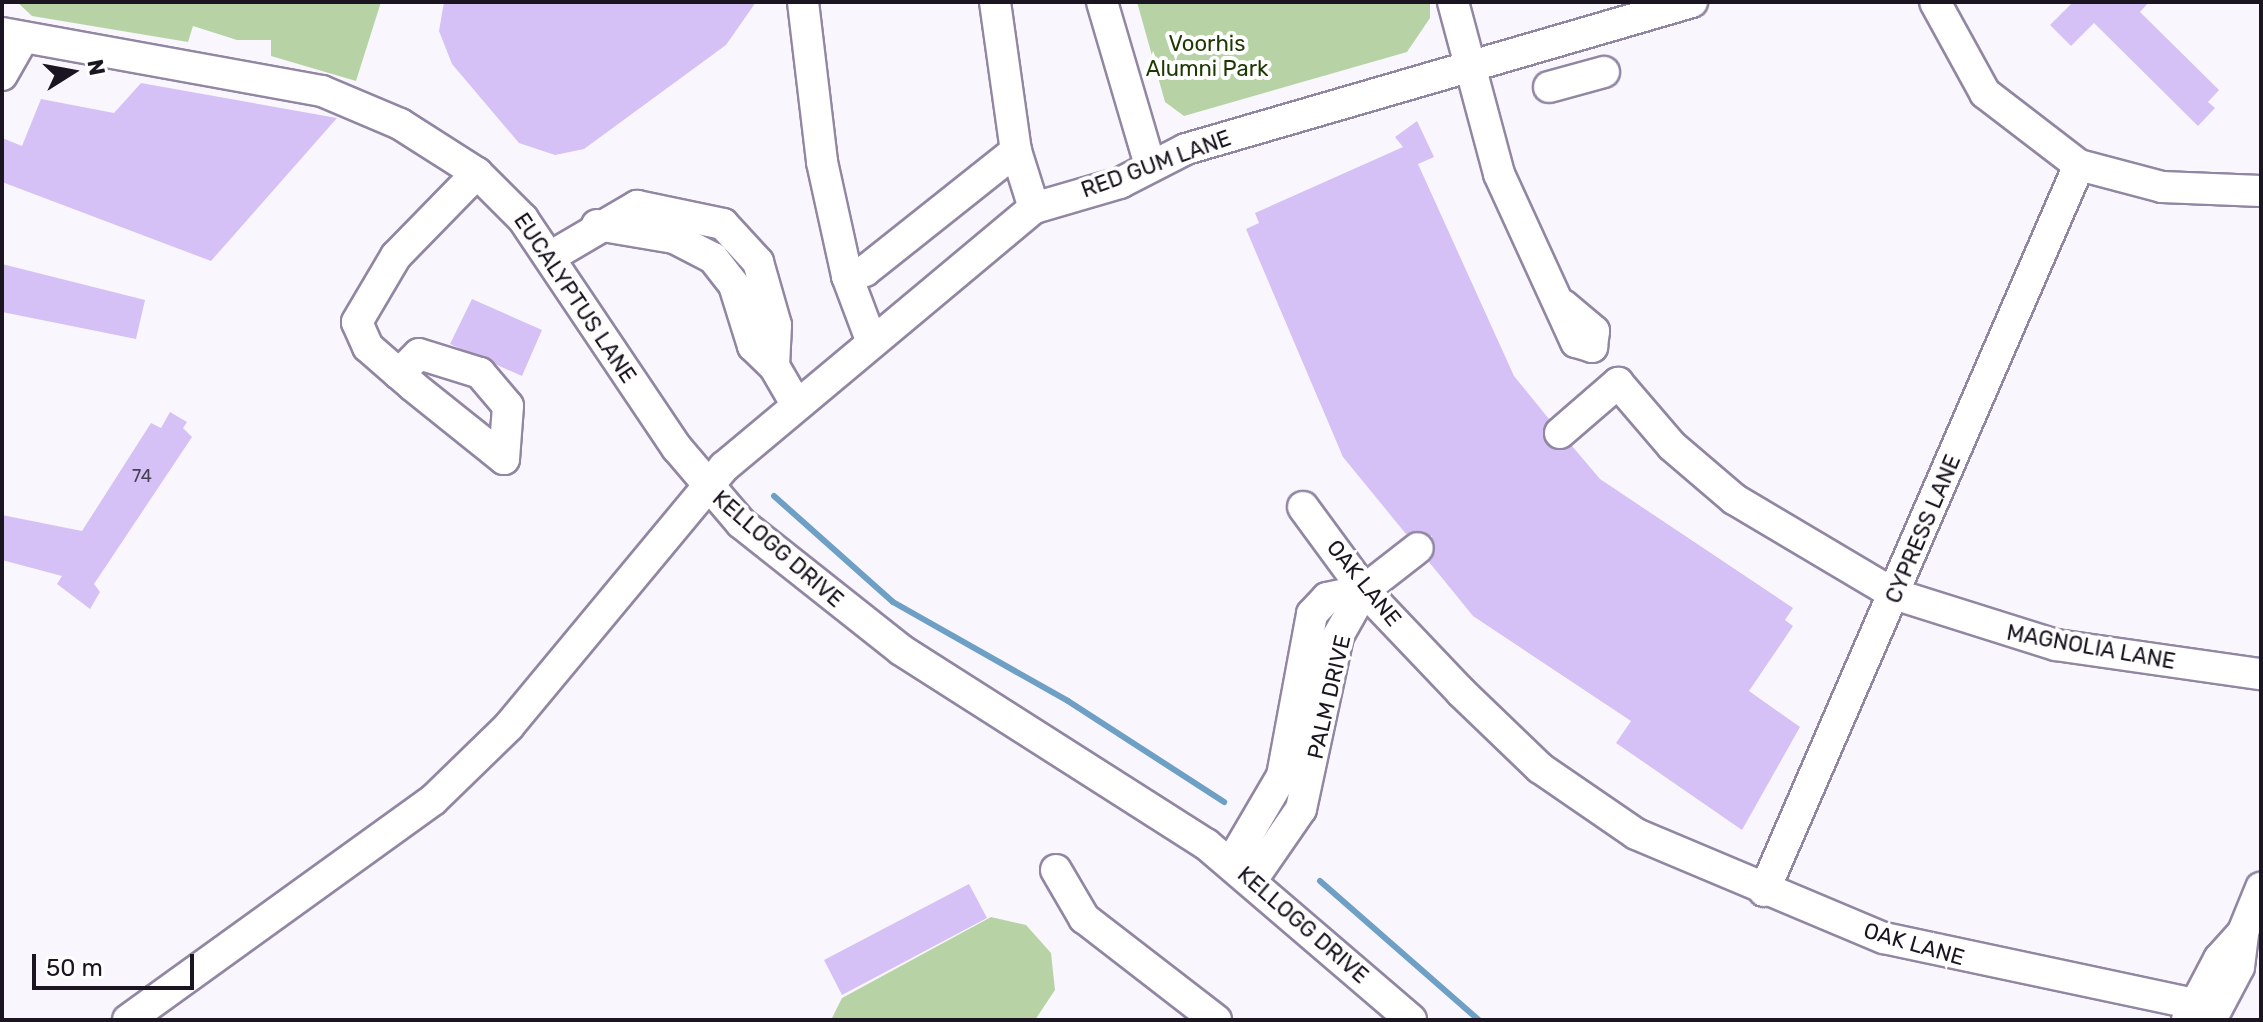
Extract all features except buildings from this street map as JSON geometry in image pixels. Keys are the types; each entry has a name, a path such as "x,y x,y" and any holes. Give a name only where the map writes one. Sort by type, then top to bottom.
{"street":[{"path":"803,2 815,120 847,276 871,340"},
{"path":"995,2 1016,151 1034,208"},
{"path":"1102,2 1150,165"},
{"path":"1453,2 1499,174 1563,305"},
{"name":"RED GUM LANE","path":"707,487 796,404 871,340 1034,208 1120,183 1150,165 1468,67 1630,13 1692,2"},
{"path":"1935,2 1985,93 2079,165 2162,187 2261,191"},
{"path":"2,75 12,37"},
{"name":"EUCALYPTUS LANE","path":"12,37 322,91 400,124 477,173 550,257 707,487"},
{"path":"1549,87 1604,72"},
{"path":"847,276 865,271 1016,151"},
{"name":"CYPRESS LANE","path":"1764,891 2079,165"},
{"path":"399,374 359,335 361,308 396,256 477,173"},
{"path":"550,257 616,212 660,206 723,224 741,238 770,295 774,366 796,404"},
{"name":"MAGNOLIA LANE","path":"1560,433 1618,383 1672,446 1734,499 1894,594 2056,645 2261,674"},
{"name":"KELLOGG DRIVE","path":"128,1020 475,762 707,487 741,523 901,650 1119,783 1242,872 1411,1020"},
{"name":"OAK LANE","path":"1303,507 1364,590 1532,755 1593,788 1649,835 1764,891 1884,938 2198,1015"},
{"path":"1364,590 1418,548"},
{"name":"PALM DRIVE","path":"1242,872 1282,776 1312,614 1327,598 1364,590"},
{"path":"1056,870 1084,918 1216,1020"},
{"path":"2198,1015 2243,932 2261,888"}],"green space":[{"path":"17,2 381,2 356,81 271,56 271,40 237,40 193,26 188,42 32,16"},
{"name":"Voorhis Alumni Park","path":"1137,2 1430,2 1430,18 1407,52 1184,116 1165,102"},
{"path":"991,917 1026,925 1051,953 1055,990 1035,1020 831,1020 842,998"}],"waterway":[{"path":"774,496 893,602 1068,701 1224,802"},
{"path":"1320,881 1479,1020"}]}
